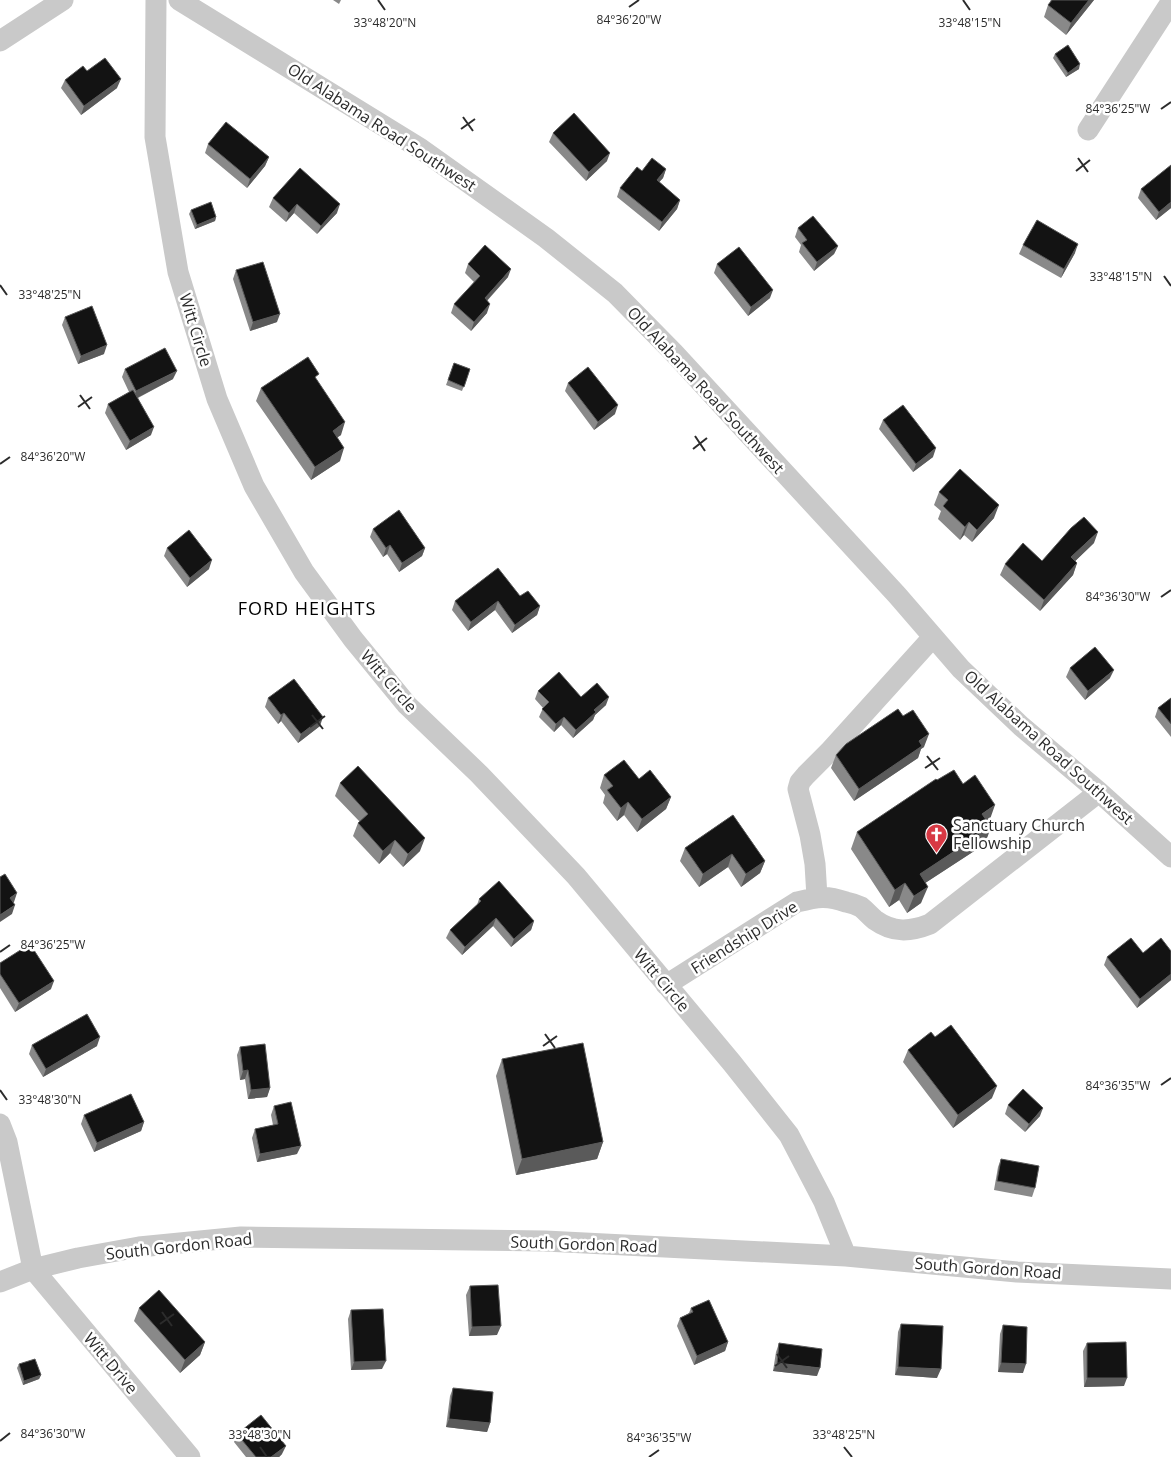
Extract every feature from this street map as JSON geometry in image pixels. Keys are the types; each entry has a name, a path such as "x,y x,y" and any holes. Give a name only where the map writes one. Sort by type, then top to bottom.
{"street":[{"path":"0,41 63,0"},
{"name":"Witt Circle","path":"156,0 155,136 178,272 217,399 254,486 304,572 365,654 407,705 479,774 576,876 732,1063 789,1135 824,1202 846,1256"},
{"name":"Old Alabama Road Southwest","path":"179,0 420,148 546,238 615,293 674,353 961,668 1021,726 1099,792 1171,857"},
{"path":"1088,130 1171,2"},
{"path":"817,897 815,864 810,835 798,789 800,782 933,637"},
{"name":"Friendship Drive","path":"666,985 797,902 817,897 832,897 860,906 876,921 890,929 903,931 930,924 1099,792"},
{"path":"0,1124 7,1142 33,1269"},
{"name":"South Gordon Road","path":"0,1282 33,1269 78,1258 138,1247 241,1237 545,1241 846,1256 1018,1272 1171,1279"},
{"name":"Witt Drive","path":"33,1269 190,1457"}],"building":[{"path":"1052,0 1089,0 1071,23 1048,5"},
{"path":"1068,45 1080,64 1068,73 1055,54"},
{"path":"105,58 121,79 84,106 65,80 83,66 87,71"},
{"path":"574,113 610,153 589,172 553,133"},
{"path":"226,122 269,157 250,179 208,144"},
{"path":"652,158 666,169 657,180 680,200 662,222 620,188 637,167 642,171"},
{"path":"1171,165 1171,202 1159,212 1141,189"},
{"path":"300,168 340,204 321,226 297,204 289,213 273,198"},
{"path":"211,202 216,217 197,225 191,210"},
{"path":"813,216 838,246 817,262 802,243 807,240 798,228"},
{"path":"1037,220 1078,244 1064,269 1023,245"},
{"path":"485,245 511,269 485,298 490,304 474,322 454,304 480,276 468,264"},
{"path":"739,247 773,290 751,307 717,264"},
{"path":"263,262 280,314 253,322 236,270"},
{"path":"92,306 107,345 81,356 65,317"},
{"path":"165,348 177,371 136,391 125,369"},
{"path":"308,357 319,374 315,377 345,422 333,431 344,448 315,467 261,388"},
{"path":"454,363 470,369 464,387 448,380"},
{"path":"588,367 618,405 598,422 568,383"},
{"path":"133,390 154,427 130,441 108,404"},
{"path":"903,405 936,448 916,464 883,420"},
{"path":"960,469 999,505 977,530 969,522 965,527 943,506 948,500 939,492"},
{"path":"399,510 425,548 402,563 390,545 386,548 373,529"},
{"path":"1084,517 1098,532 1071,557 1077,563 1044,600 1005,564 1023,543 1042,561 1071,528"},
{"path":"189,530 212,560 190,578 167,548"},
{"path":"498,568 520,596 528,591 540,606 515,625 498,601 471,622 455,601"},
{"path":"1095,647 1114,670 1088,691 1070,668"},
{"path":"559,672 581,697 597,683 609,697 576,730 564,717 556,724 542,709 549,702 538,691"},
{"path":"294,679 323,717 301,734 284,713 281,715 268,698"},
{"path":"1171,698 1171,724 1158,708"},
{"path":"898,709 903,716 913,710 929,734 919,741 922,746 859,789 836,755 846,744"},
{"path":"624,760 639,779 650,770 671,797 642,819 628,802 621,808 607,790 613,786 604,775"},
{"path":"358,766 425,838 408,854 395,840 383,851 358,823 368,814 340,783"},
{"path":"954,770 963,784 975,775 995,805 982,814 991,827 920,874 928,887 914,896 905,883 895,890 857,832 936,779"},
{"path":"733,815 765,861 746,874 732,854 703,874 685,848"},
{"path":"5,874 17,893 10,898 15,905 0,915 0,877"},
{"path":"499,881 534,921 514,939 496,918 465,947 450,930"},
{"path":"1131,938 1143,953 1161,938 1171,951 1171,974 1140,999 1107,957"},
{"path":"30,944 54,981 19,1003 0,974 0,963"},
{"path":"87,1014 100,1037 46,1069 32,1045"},
{"path":"951,1025 997,1086 958,1115 908,1050 931,1032 935,1037"},
{"path":"583,1043 603,1142 522,1159 502,1059"},
{"path":"265,1044 270,1088 251,1090 248,1070 243,1071 240,1047"},
{"path":"1023,1089 1043,1108 1029,1124 1008,1105"},
{"path":"131,1094 144,1122 97,1143 84,1115"},
{"path":"291,1102 301,1146 260,1154 255,1129 278,1124 274,1106"},
{"path":"1001,1159 1039,1166 1035,1188 997,1181"},
{"path":"498,1285 501,1326 472,1327 470,1286"},
{"path":"159,1290 205,1342 185,1360 139,1308"},
{"path":"709,1300 728,1342 697,1356 680,1318 693,1312 691,1308"},
{"path":"383,1309 386,1361 354,1362 351,1310"},
{"path":"901,1324 943,1326 941,1369 898,1367"},
{"path":"1003,1325 1027,1327 1026,1364 1001,1363"},
{"path":"1126,1342 1127,1378 1087,1378 1087,1343"},
{"path":"779,1343 822,1349 820,1368 777,1363"},
{"path":"35,1359 41,1375 24,1381 19,1364"},
{"path":"453,1388 493,1392 490,1423 449,1419"},
{"path":"261,1415 286,1446 271,1457 256,1457 237,1434"}],"place":[{"name":"Sanctuary Church Fellowship","path":"937,853"}],"district":[{"name":"FORD HEIGHTS","path":"307,608"}]}
